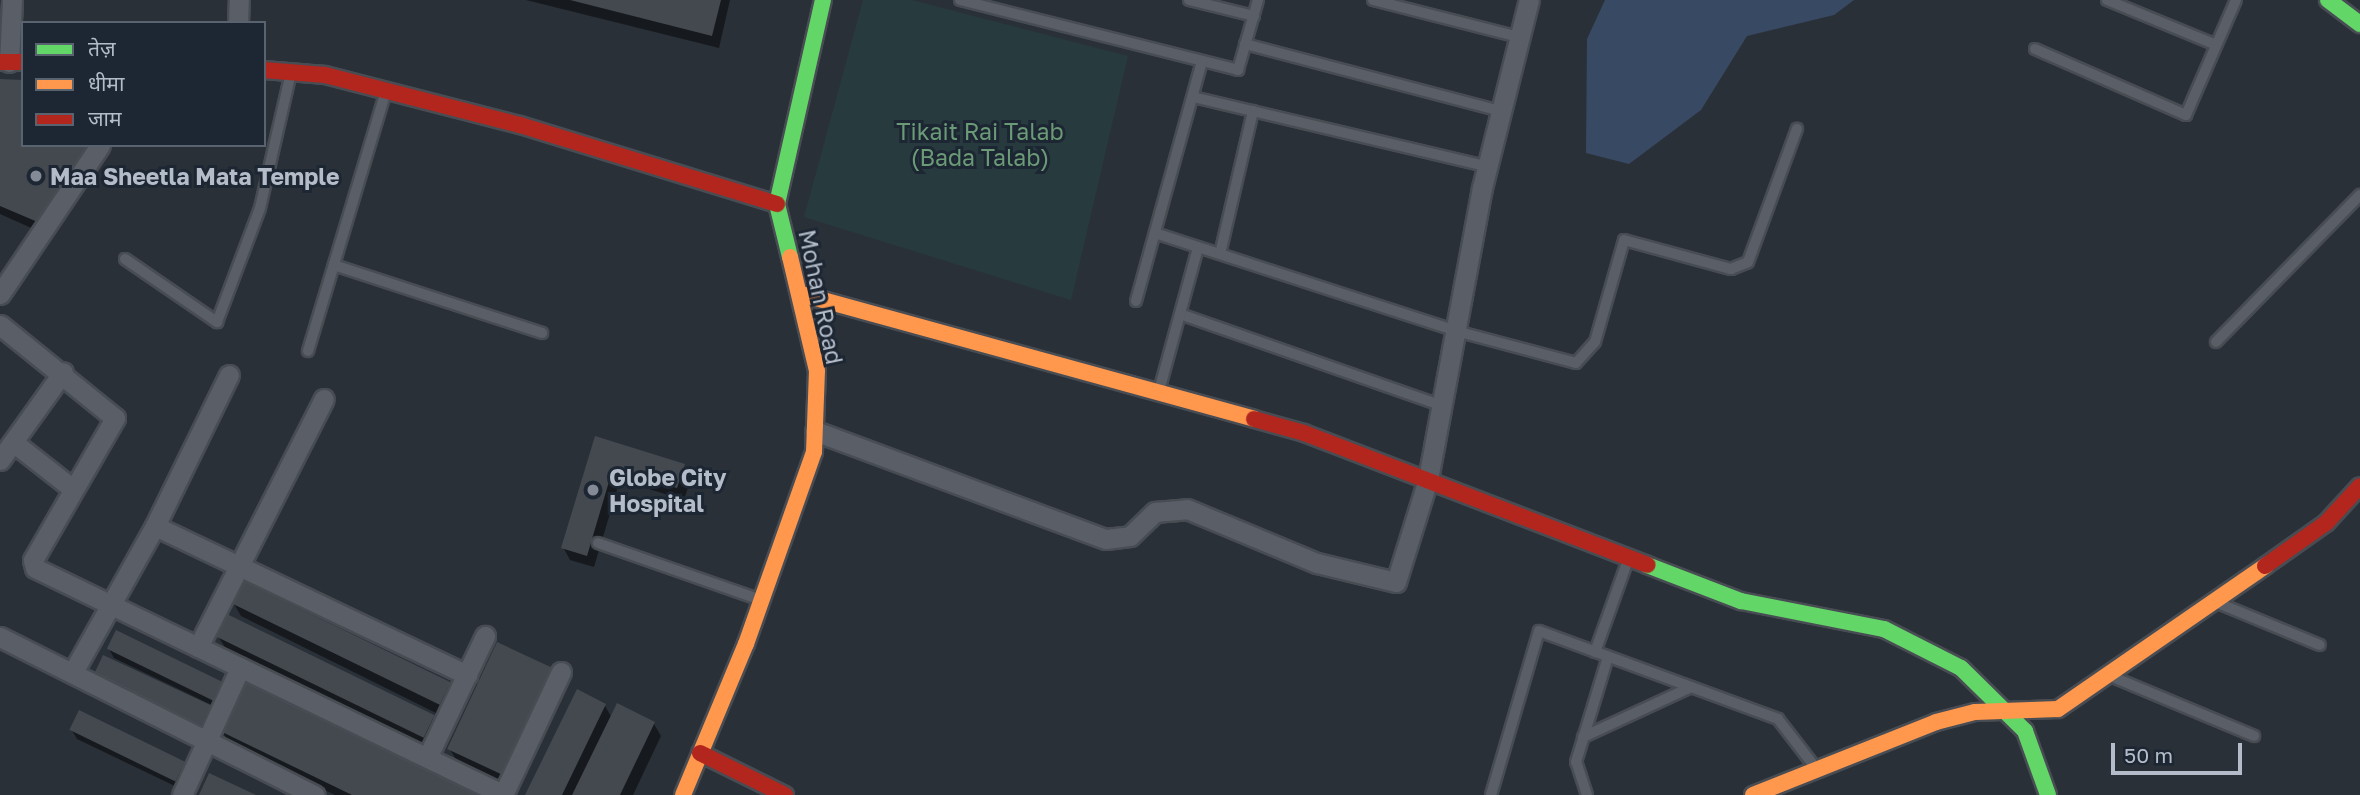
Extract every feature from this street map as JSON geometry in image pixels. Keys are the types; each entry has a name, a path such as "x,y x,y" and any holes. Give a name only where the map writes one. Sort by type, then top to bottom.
{"street":[{"path":"11,62 12,0"},
{"path":"238,21 239,0"},
{"name":"Mohan Road","path":"683,795 762,601 814,452 817,371 801,294 777,204 823,0"},
{"path":"815,430 1106,539 1129,536 1155,512 1187,509 1317,563 1396,582 1428,479 1488,167 1529,0"},
{"path":"2328,0 2360,24"},
{"path":"266,70 325,75 520,125 777,204"},
{"path":"0,293 99,147"},
{"path":"801,294 1304,433 1741,601 1884,629 1961,668 2025,731 2048,795"},
{"path":"0,325 63,372 116,418 73,489 33,566 504,795 561,672"},
{"path":"0,460 63,372"},
{"path":"74,672 155,526 229,375"},
{"path":"198,647 324,399"},
{"path":"13,442 73,489"},
{"path":"1754,795 1936,722 1975,712 2058,709 2326,523 2360,486"},
{"path":"155,526 467,675"},
{"path":"428,756 485,636"},
{"path":"0,637 208,738 314,795"},
{"path":"182,795 240,668"},
{"path":"700,753 785,795"}],"lane":[{"path":"960,0 1238,70 1258,0"},
{"path":"1189,0 1254,16"},
{"path":"1373,0 1519,37"},
{"path":"2107,0 2217,45"},
{"path":"2035,50 2186,115 2236,0"},
{"path":"1245,44 1501,111"},
{"path":"1136,301 1202,61"},
{"path":"125,259 217,322 260,208 291,72"},
{"path":"308,351 386,91"},
{"path":"1193,97 1488,167"},
{"path":"1220,254 1253,111"},
{"path":"1155,233 1456,331 1576,363 1595,342 1624,240 1731,269 1748,262 1797,129"},
{"path":"2216,342 2360,195"},
{"path":"1159,391 1198,247"},
{"path":"334,265 541,333"},
{"path":"1180,314 1441,406"},
{"path":"598,543 762,601"},
{"path":"1595,652 1629,557"},
{"path":"2214,602 2320,645"},
{"path":"1491,795 1539,631 1778,719 1816,768"},
{"path":"1587,795 1576,762 1608,657"},
{"path":"2109,675 2254,736"},
{"path":"1583,737 1691,687"}],"green space":[{"name":"Tikait Rai Talab (Bada Talab)","path":"863,0 912,0 1128,56 1071,300 804,217"}],"water":[{"path":"1605,0 1854,0 1834,15 1747,36 1701,110 1629,164 1586,153 1587,39"}],"building":[{"path":"570,0 721,0 712,36"},
{"name":"Maa Sheetla Mata Temple","path":"0,79 21,80 21,147 92,147 40,223 0,206"},
{"path":"595,436 685,464 677,488 613,468 587,556 561,548"},
{"path":"243,581 451,682 440,705 232,603"},
{"path":"227,614 435,715 424,738 216,636"},
{"path":"116,630 222,682 213,701 107,649"},
{"path":"497,642 556,669 506,776 447,749"},
{"path":"103,655 211,705 202,725 94,675"},
{"path":"245,681 481,795 352,795 220,731"},
{"path":"577,689 606,704 562,795 525,795"},
{"path":"617,703 655,722 620,795 572,795"},
{"path":"79,710 185,762 175,782 69,730"},
{"path":"209,773 256,795 199,795"}],"traffic: fast":[{"path":"790,257 777,204 823,0"},
{"path":"2328,0 2360,24"},
{"path":"1647,565 1741,601 1884,629 1961,668 2025,731 2048,795"}],"traffic: slow":[{"path":"683,795 746,644 814,452 817,371 790,257"},
{"path":"801,294 1254,419"},
{"path":"1753,795 1936,722 1975,712 2058,709 2265,566"}],"traffic: jam":[{"path":"0,62 21,62"},
{"path":"266,70 325,75 520,125 777,204"},
{"path":"1254,419 1304,433 1647,565"},
{"path":"2265,566 2326,523 2360,486"},
{"path":"700,753 785,795"}],"place":[{"name":"Maa Sheetla Mata Temple","path":"36,176"},
{"name":"Globe City Hospital","path":"593,490"}]}
